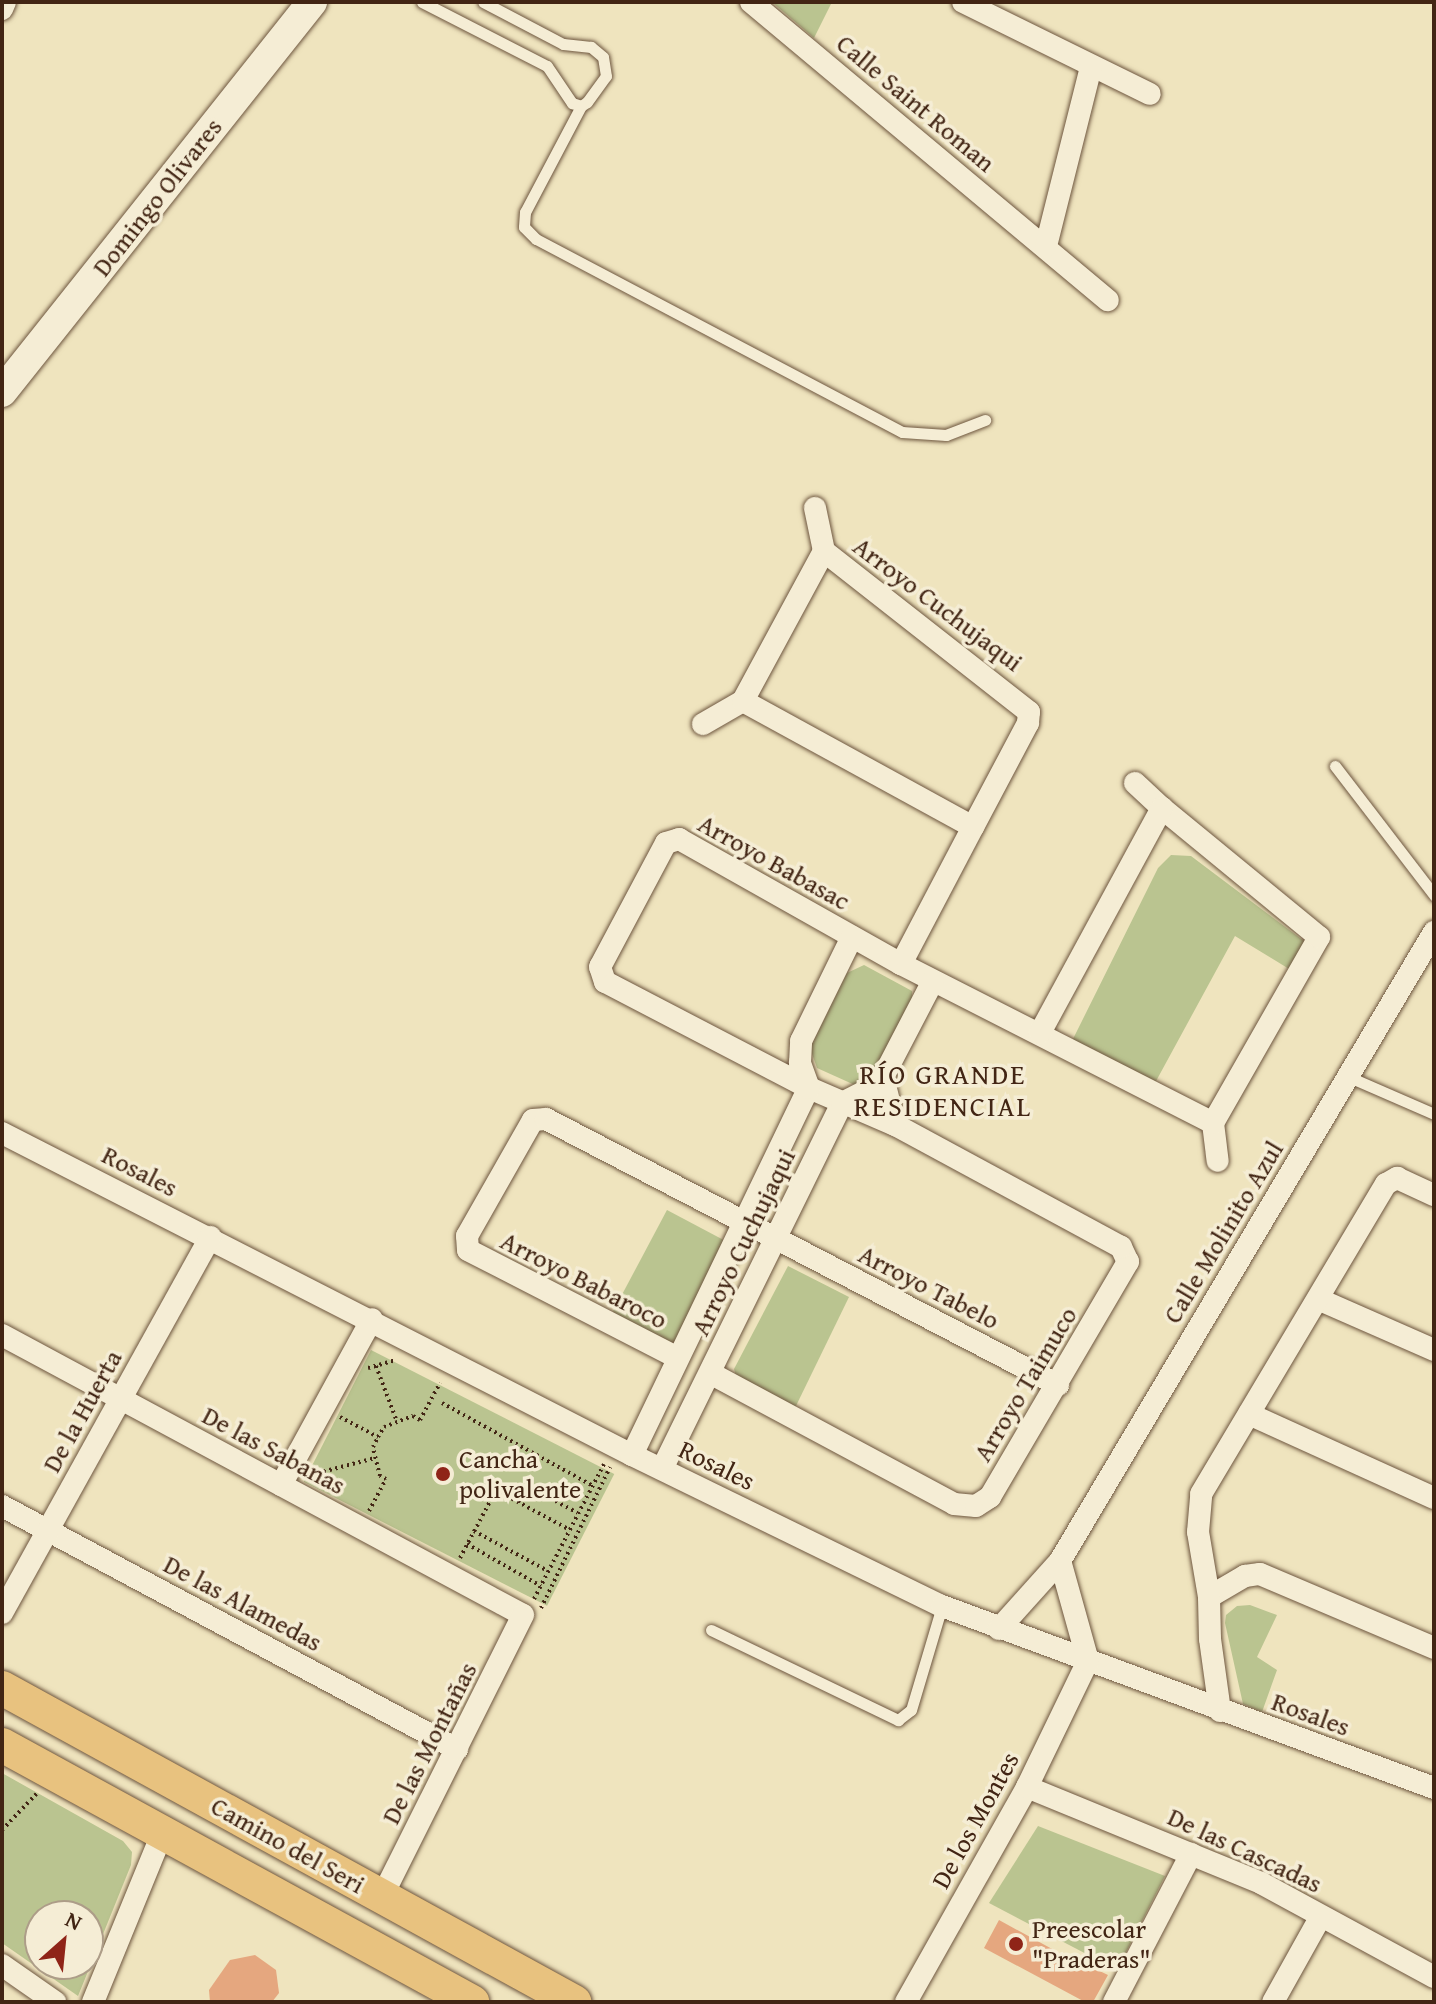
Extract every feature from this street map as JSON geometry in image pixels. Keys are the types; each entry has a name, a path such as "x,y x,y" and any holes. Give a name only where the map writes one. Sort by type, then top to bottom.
{"main road":[{"name":"Domingo Olivares","path":"2,392 312,2"},
{"name":"Camino del Seri","path":"2,1688 574,2002"},
{"name":"Camino del Seri","path":"2,1745 472,2002"}],"street":[{"path":"2,9 5,2"},
{"name":"Calle Saint Roman","path":"751,2 1108,300"},
{"path":"963,2 1150,94"},
{"path":"1046,246 1091,67"},
{"path":"815,508 824,551"},
{"name":"Arroyo Cuchujaqui","path":"743,701 824,551 1027,707 1028,723 901,964"},
{"path":"703,724 743,701 973,827"},
{"path":"1135,783 1162,808 1326,932 1213,1123 1218,1161"},
{"path":"1040,1033 1162,808"},
{"name":"Arroyo Babasac","path":"809,1088 605,982 600,967 663,847 674,839 933,981 1213,1123"},
{"name":"Calle Molinito Azul","path":"999,1629 1060,1561 1434,932"},
{"path":"809,1088 800,1063 801,1041 852,937"},
{"path":"842,1103 866,1091 883,1077 933,981"},
{"path":"883,1077 895,1125"},
{"name":"Arroyo Cuchujaqui","path":"632,1455 809,1088"},
{"name":"Arroyo Taimuco","path":"710,1373 954,1504 976,1506 990,1497 1125,1270 1125,1252 895,1125 809,1088"},
{"name":"Arroyo Cuchujaqui","path":"662,1469 842,1103"},
{"name":"Arroyo Babaroco","path":"678,1358 474,1256 465,1244 467,1236 528,1126 538,1118 743,1223"},
{"name":"Rosales","path":"2,1133 372,1319 632,1455 942,1606 1434,1788"},
{"path":"1220,1711 1210,1639 1209,1597 1198,1532 1201,1494 1386,1184 1397,1178 1434,1195"},
{"name":"Arroyo Tabelo","path":"743,1223 1058,1385"},
{"name":"De la Huerta","path":"2,1613 210,1237"},
{"path":"1318,1299 1434,1350"},
{"path":"281,1485 372,1319"},
{"name":"De las Sabanas","path":"2,1335 120,1401 529,1612"},
{"path":"1249,1414 1434,1498"},
{"name":"De las Alamedas","path":"2,1506 457,1749"},
{"path":"1060,1561 1088,1661"},
{"path":"1209,1597 1245,1576 1260,1574 1434,1648"},
{"name":"De las Montañas","path":"382,1897 529,1612"},
{"name":"De los Montes","path":"906,2002 1027,1787 1088,1661"},
{"name":"De las Cascadas","path":"1027,1787 1261,1883 1434,1977"},
{"path":"93,2002 162,1834"},
{"path":"1114,2002 1191,1854"},
{"path":"1273,2002 1321,1916"},
{"path":"2,1965 55,2002"}],"lane":[{"path":"422,2 547,66 565,97 581,106"},
{"path":"483,2 563,44 591,47 603,57 606,76 581,106 525,212 524,227 536,239 902,432 946,435 985,420"},
{"path":"1335,766 1434,895"},
{"path":"1349,1077 1434,1114"},
{"path":"711,1630 898,1720 911,1710 942,1606"}],"path":[{"path":"358,1371 396,1360"},
{"path":"376,1366 397,1422"},
{"path":"365,1518 386,1479 380,1476 375,1458 373,1447 378,1437 384,1427 413,1416 420,1420 440,1383"},
{"path":"442,1403 593,1486"},
{"path":"335,1414 378,1437"},
{"path":"318,1473 375,1458"},
{"path":"315,1464 320,1484"},
{"path":"529,1612 604,1464"},
{"path":"529,1612 610,1467"},
{"path":"518,1502 529,1487 578,1513"},
{"path":"460,1558 496,1490 570,1530"},
{"path":"474,1531 548,1571"},
{"path":"467,1544 541,1586"},
{"path":"2,1830 40,1791"}],"green space":[{"path":"772,2 832,2 814,38"},
{"path":"1171,855 1191,856 1308,944 1294,972 1235,936 1155,1083 1072,1041 1158,868"},
{"path":"864,965 912,991 912,1007 877,1080 857,1086 817,1068 810,1048 847,973"},
{"path":"667,1210 729,1243 672,1350 610,1317"},
{"path":"788,1266 849,1297 794,1410 737,1380 734,1369"},
{"path":"371,1350 614,1474 547,1606 304,1482"},
{"path":"1250,1605 1277,1615 1257,1657 1277,1670 1262,1712 1243,1704 1225,1623 1226,1615 1237,1606"},
{"path":"2,1773 123,1841 132,1852 131,1865 104,1932 104,1900 24,1900 24,1958 2,1943"},
{"path":"1038,1826 1165,1876 1117,1970 989,1903"},
{"path":"55,1980 84,1980 78,1996"}],"building":[{"path":"999,1920 1085,1967 1087,1965 1108,1975 1093,2002 1085,2002 984,1948"},
{"path":"255,1955 276,1970 279,1993 272,2002 210,2002 209,1990 230,1960"}],"place":[{"name":"Cancha polivalente","path":"443,1474"},
{"name":"Preescolar \"Praderas\"","path":"1016,1944"}],"district":[{"name":"RÍO GRANDE RESIDENCIAL","path":"943,1090"}]}
